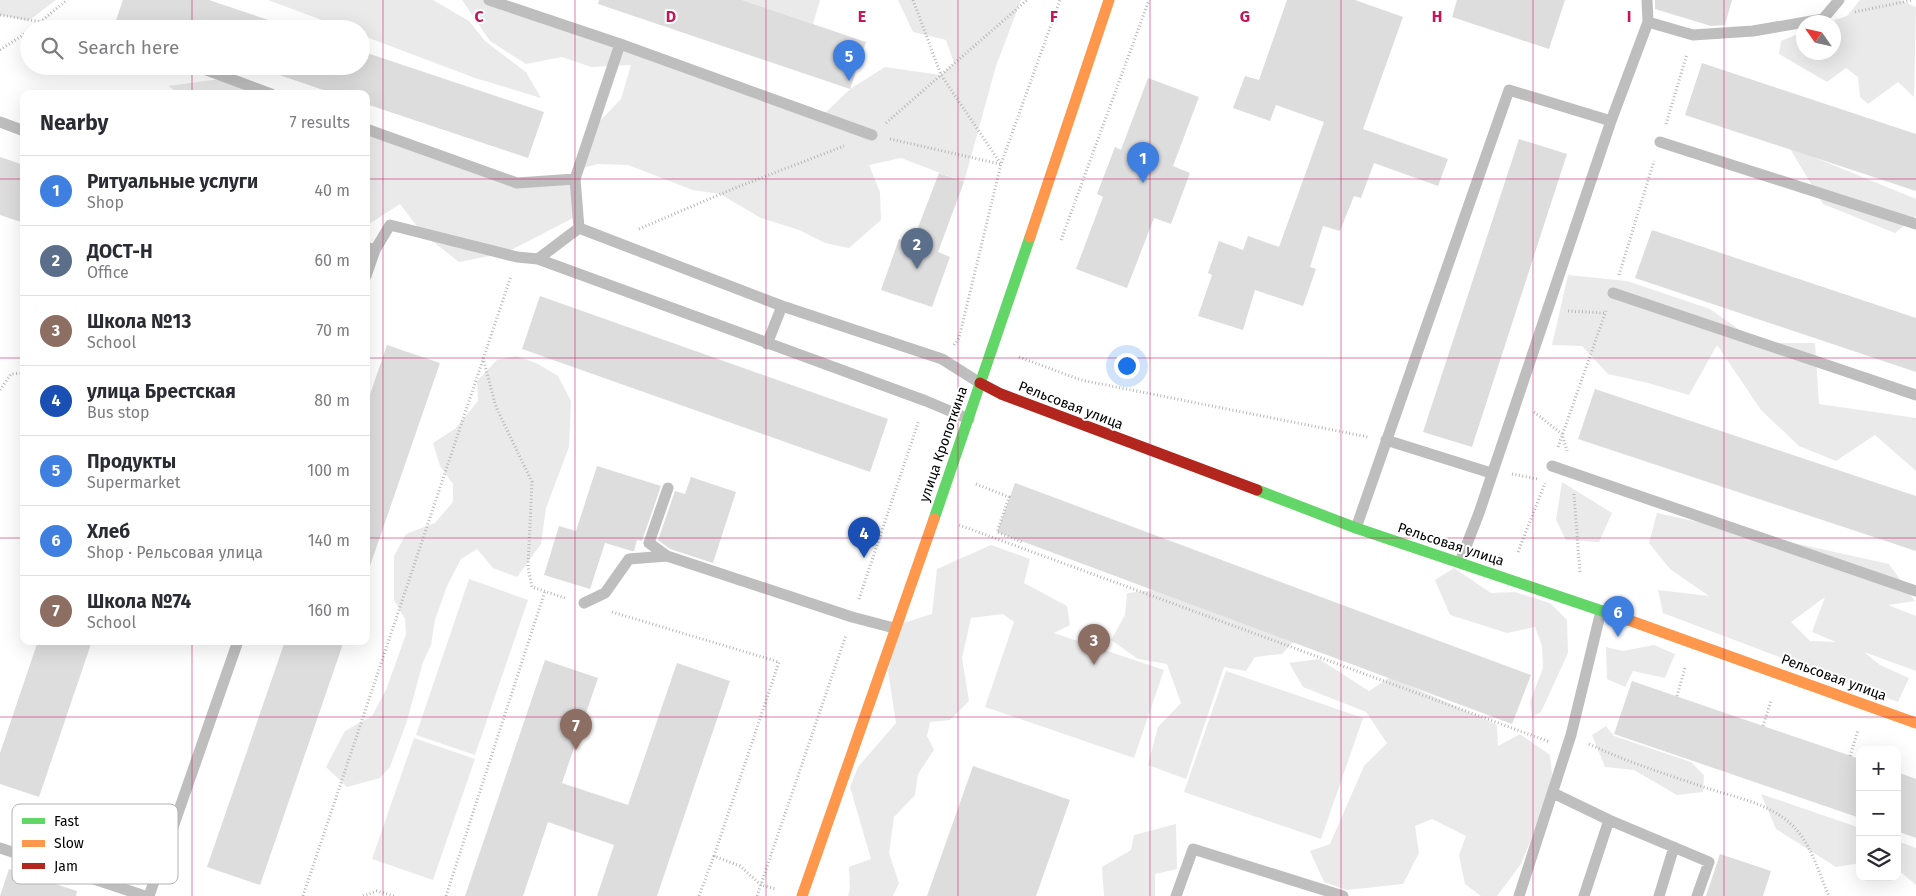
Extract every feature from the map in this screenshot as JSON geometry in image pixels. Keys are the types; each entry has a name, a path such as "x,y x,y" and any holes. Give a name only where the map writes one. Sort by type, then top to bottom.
{"street":[{"name":"улица Кропоткина","path":"802,896 968,419 1110,0"},
{"name":"Рельсовая улица","path":"980,383 1000,394 1356,528 1582,603 1780,672 1916,723"}],"lane":[{"path":"489,0 620,44 872,135"},
{"path":"1460,562 1479,512 1611,121 1648,22 1647,0"},
{"path":"1826,15 1839,0"},
{"path":"1648,22 1693,35 1753,31 1796,24"},
{"path":"579,228 575,179 620,44"},
{"path":"220,75 260,90"},
{"path":"1356,528 1509,90 1611,121"},
{"path":"0,122 20,130"},
{"path":"370,130 517,183 575,179"},
{"path":"1660,142 1916,224"},
{"path":"371,249 390,225 517,257 538,259 926,401 968,419"},
{"path":"579,228 782,306 942,359 980,383"},
{"path":"538,259 579,228"},
{"path":"1613,293 1916,395"},
{"path":"767,344 782,306"},
{"path":"1386,440 1491,473"},
{"path":"1552,466 1916,591"},
{"path":"668,488 650,543 668,556 852,617 894,628"},
{"path":"584,604 605,593 629,559 668,556"},
{"path":"1519,896 1571,735 1601,611"},
{"path":"178,813 237,645"},
{"path":"1553,793 1609,820 1709,862 1697,896"},
{"path":"1584,896 1609,820"},
{"path":"1659,896 1674,847"},
{"path":"0,848 12,852"},
{"path":"1176,896 1194,849 1343,896"},
{"path":"109,884 145,896"},
{"path":"149,896 153,884"}],"path":[{"path":"44,20 67,0"},
{"path":"913,0 941,75 1001,164"},
{"path":"942,359 959,338 1001,164 1060,0"},
{"path":"1841,15 1913,0"},
{"path":"0,15 36,20"},
{"path":"0,50 20,37"},
{"path":"872,135 1001,164"},
{"path":"304,896 517,257"},
{"path":"1547,308 1605,313"},
{"path":"1018,357 1081,380 1386,440"},
{"path":"483,358 496,407 532,482 528,567 532,587 779,662 699,896"},
{"path":"0,390 11,374 20,373"},
{"path":"757,896 926,401"},
{"path":"1515,401 1562,434 1572,473 1582,603"},
{"path":"1491,473 1520,474 1546,481"},
{"path":"985,487 1009,496 997,532 1022,542"},
{"path":"956,524 1566,748"},
{"path":"446,896 545,591"},
{"path":"1571,735 1621,760 1749,799 1781,816 1804,838 1829,896"},
{"path":"714,856 740,866 761,884 785,891"},
{"path":"363,896 377,891 394,896"}],"shaded area":[{"path":"0,0 56,0 29,20 0,15"},
{"path":"268,0 433,0 469,21 485,41 526,72 541,98 475,78 370,38 370,20 322,20"},
{"path":"462,0 487,0 821,117 850,89 885,67 941,75 954,63 946,40 913,32 898,0 1021,0 996,66 964,182 901,158 869,165 880,192 881,220 849,248 825,243 799,230 761,218 720,194 693,190 628,165 598,164 579,169 592,129 621,99 631,65 591,67 562,57 526,64 490,41"},
{"path":"742,0 820,0 813,24"},
{"path":"1860,0 1900,0 1916,7 1914,97 1898,82 1868,104 1860,97 1858,77 1846,68 1827,82 1779,54 1781,41 1796,35 1796,60 1841,60 1841,18 1847,16"},
{"path":"228,78 260,90 174,90 168,86"},
{"path":"370,129 517,183 575,179 579,215 505,253 459,262 422,233 400,204 370,223"},
{"path":"1789,147 1916,199 1916,216 1895,233 1823,204"},
{"path":"1568,275 1627,281 1710,309 1758,343 1815,343 1819,404 1916,418 1916,471 1875,435 1836,461 1799,446 1761,410 1717,345 1689,395 1608,374 1582,346 1552,345"},
{"path":"516,356 536,363 558,376 571,401 569,447 546,508 541,544 517,577 493,568 477,549 461,559 447,586 435,620 431,645 423,662 407,721 390,767 380,778 347,787 326,767 345,731 372,716 386,690 406,634 405,619 394,600 394,556 406,534 435,523 453,502 453,484 440,466 433,443 456,428 478,401 477,381 497,360"},
{"path":"1562,482 1612,513 1599,542 1566,540 1556,520"},
{"path":"1657,513 1889,564 1915,601 1888,605 1916,616 1916,671 1864,652 1880,665 1909,678 1898,702 1663,613 1658,590 1709,596 1670,569 1649,543","holes":["1825,597 1812,632 1836,642 1810,641 1791,622"]},
{"path":"991,545 1030,559 1024,583 1067,606 1070,625 1054,633 1164,670 1134,758 985,707 1014,622 1003,614 971,618 962,658 969,701 950,720 930,722 927,736 934,750 918,774 915,795 894,817 889,853 899,883 893,896 848,896 850,889 849,867 871,859 850,787 858,767 896,723 888,671 900,624 932,614 937,569"},
{"path":"1454,568 1491,593 1515,592 1550,603 1567,620 1568,653 1541,712 1532,717 1530,702 1543,668 1542,646 1535,627 1507,633 1450,615 1435,580"},
{"path":"469,579 528,600 475,755 416,735"},
{"path":"1156,590 1294,641 1282,654 1255,657 1246,671 1224,667 1186,779 1148,765 1158,727 1181,703 1167,664 1138,659 1111,640 1125,615 1127,593"},
{"path":"1654,645 1675,654 1665,678 1633,671 1625,687 1607,679 1606,647 1623,651"},
{"path":"1319,659 1369,691 1390,677 1497,725 1498,746 1520,734 1550,755 1552,774 1545,805 1521,864 1497,896 1481,896 1465,884 1459,855 1466,836 1432,819 1415,826 1419,853 1403,884 1347,890 1324,882 1310,851 1330,844 1364,766 1387,743 1366,712 1303,687 1289,663"},
{"path":"1226,671 1363,718 1321,839 1184,792"},
{"path":"1606,726 1614,736 1691,762 1704,775 1703,792 1677,795 1634,770 1605,767 1592,735"},
{"path":"414,738 475,759 433,880 372,859"},
{"path":"1761,794 1856,827 1856,864 1836,867 1776,829"},
{"path":"1176,824 1177,869 1155,874 1155,896 1104,896 1102,867 1131,850 1134,835"},
{"path":"1901,842 1916,848 1916,885 1901,872"}],"building":[{"path":"123,0 209,0 268,20 116,20"},
{"path":"599,0 742,0 866,42 850,89 598,4"},
{"path":"1287,0 1355,0 1403,17 1363,129 1448,159 1438,186 1374,163 1361,198 1354,196 1340,231 1323,226 1310,267 1316,269 1303,306 1255,290 1243,330 1198,316 1212,275 1208,273 1219,241 1243,250 1248,236 1279,247 1324,122 1276,105 1270,121 1233,108 1245,76 1259,80"},
{"path":"1457,0 1565,0 1549,49 1452,17"},
{"path":"1655,0 1732,0 1725,25 1711,26 1655,9"},
{"path":"370,54 544,112 528,158 370,105 370,90 323,90 279,75 370,75"},
{"path":"1702,63 1916,134 1916,191 1685,115"},
{"path":"1148,78 1199,97 1173,166 1190,173 1171,224 1154,218 1127,288 1076,269 1103,197 1097,194 1115,147 1121,150"},
{"path":"1519,139 1567,154 1472,447 1423,432"},
{"path":"0,157 20,164 20,222 0,215"},
{"path":"939,173 964,182 938,252 950,257 932,307 881,290 899,239 912,243"},
{"path":"1652,230 1916,318 1916,372 1635,278"},
{"path":"540,296 888,419 870,472 522,349"},
{"path":"387,345 440,363 370,566 370,394"},
{"path":"1595,389 1916,496 1916,551 1578,439"},
{"path":"597,466 661,486 642,541 637,540 634,551 605,543 590,589 544,575 559,526 576,531"},
{"path":"691,477 736,492 713,563 670,549 658,540 675,491 685,494"},
{"path":"1015,483 1531,675 1512,724 997,532"},
{"path":"37,645 91,645 39,797 0,784 0,753"},
{"path":"284,645 343,645 260,885 207,867"},
{"path":"545,660 598,678 562,783 628,805 677,663 730,681 657,896 597,896 614,845 548,822 523,896 465,896"},
{"path":"1632,681 1856,758 1856,817 1614,734"},
{"path":"973,766 1070,800 1036,896 927,896"},
{"path":"1901,773 1916,779 1916,838 1901,832"},
{"path":"1720,854 1771,871 1763,896 1706,896"},
{"path":"9,869 12,870 12,884 55,884 77,891 76,896 0,896"}],"traffic: fast":[{"path":"934,519 1030,237"},
{"path":"1257,490 1356,528 1620,617"}],"traffic: slow":[{"path":"1030,237 1109,0"},
{"path":"802,896 934,519"},
{"path":"1620,617 1916,723"}],"traffic: jam":[{"path":"980,383 1001,394 1257,490"}],"place":[{"name":"Продукты","path":"849,81"},
{"name":"Ритуальные услуги","path":"1143,183"},
{"name":"ДОСТ-Н","path":"917,269"},
{"name":"улица Брестская","path":"864,558"},
{"name":"Хлеб","path":"1618,637"},
{"name":"Школа №13","path":"1094,665"},
{"name":"Школа №74","path":"576,750"}]}
